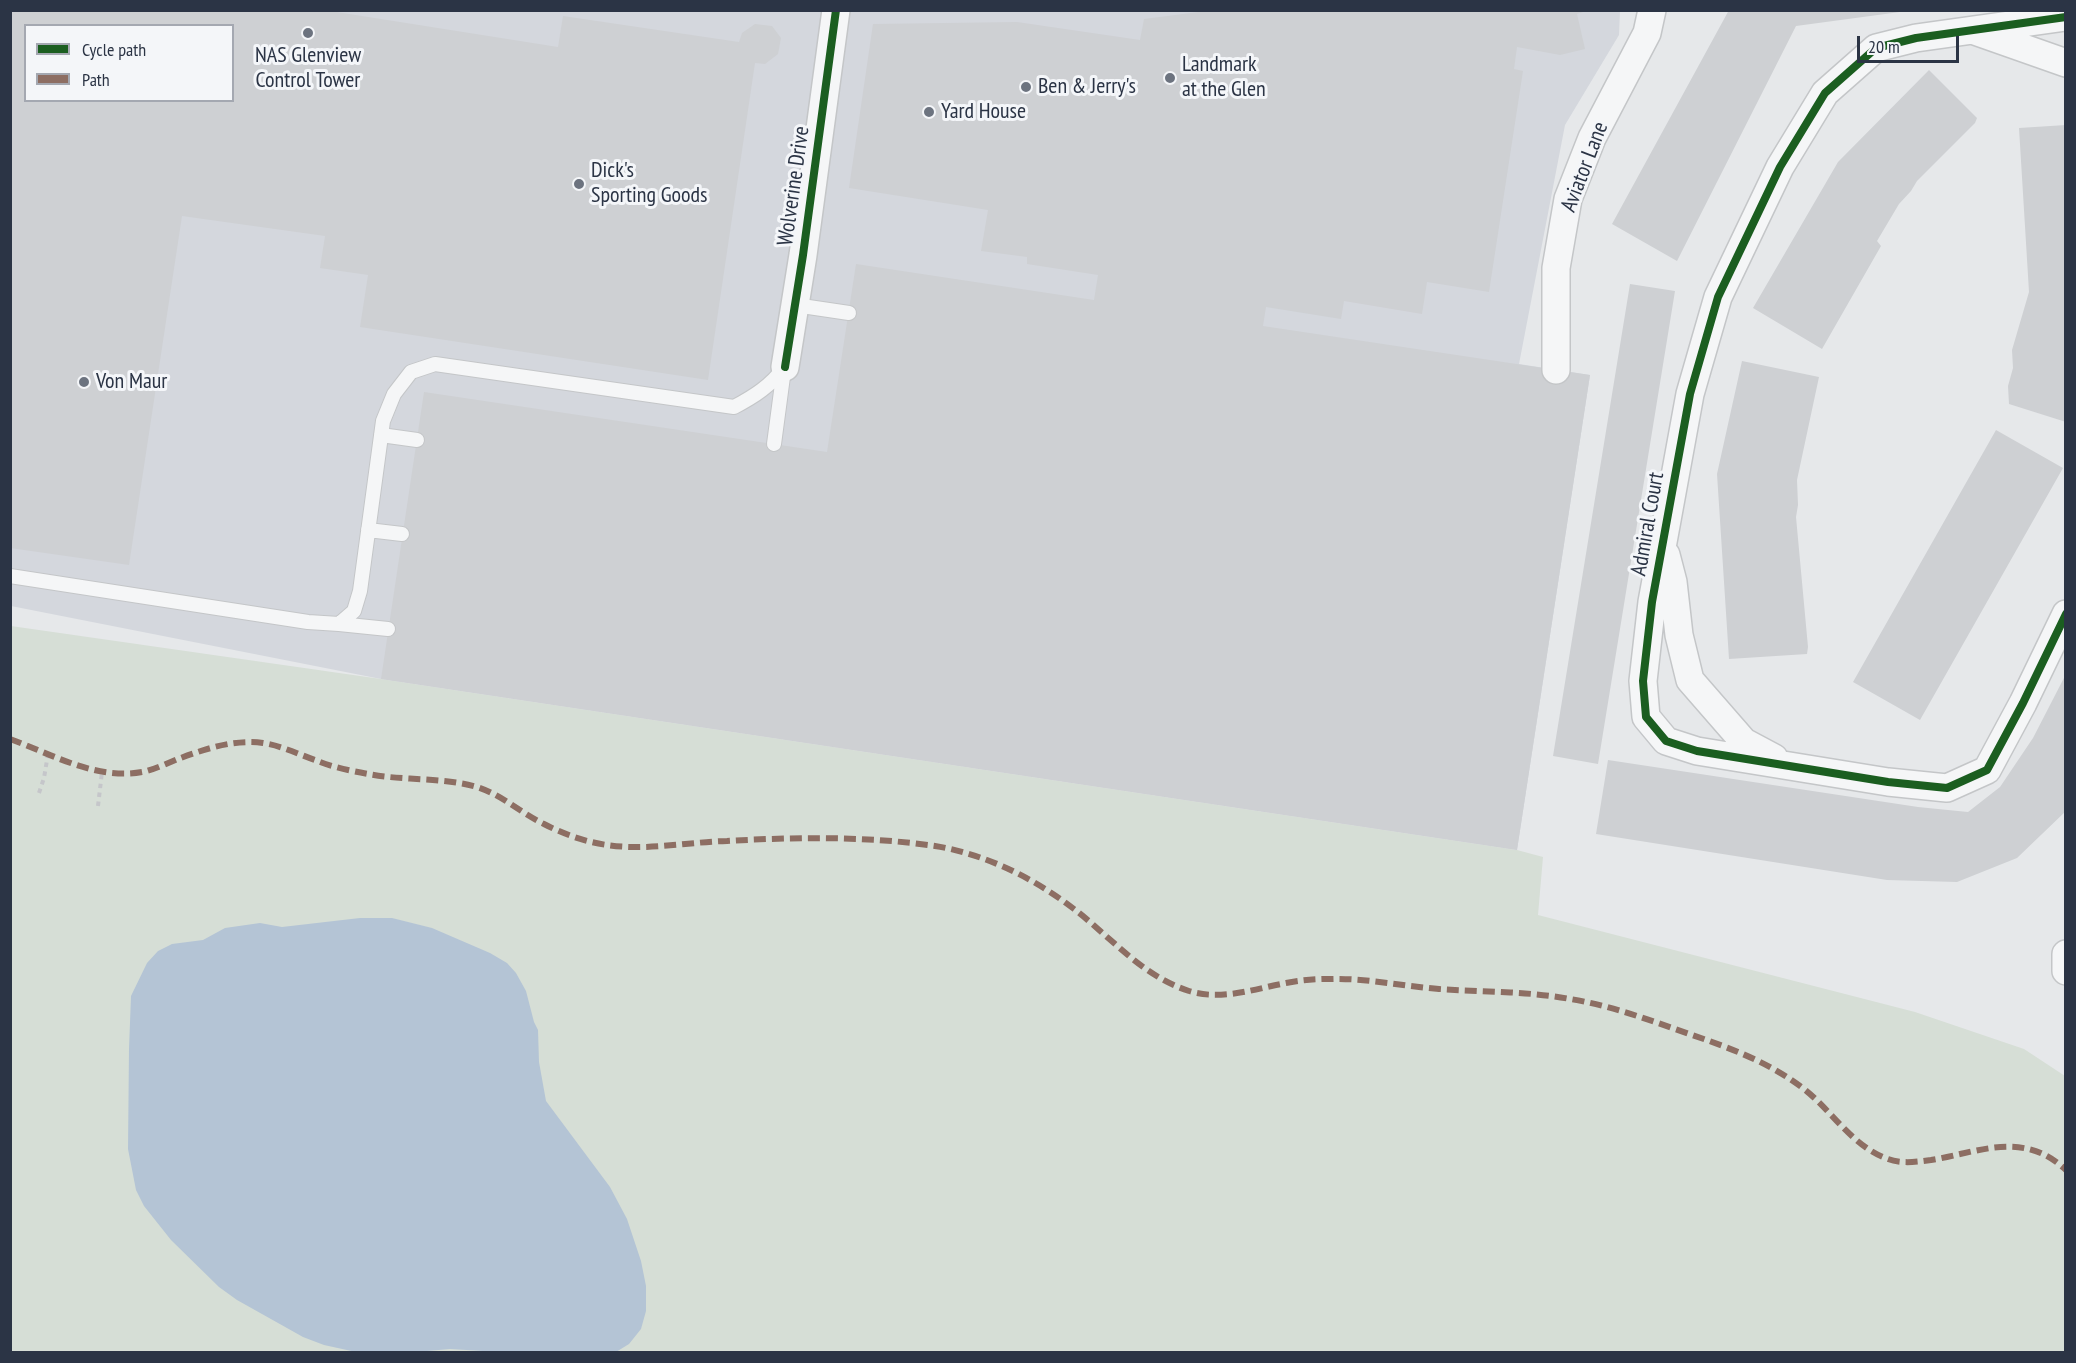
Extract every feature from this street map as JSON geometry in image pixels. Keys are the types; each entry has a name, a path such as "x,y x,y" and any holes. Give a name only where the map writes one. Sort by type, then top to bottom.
{"street":[{"name":"Wolverine Drive","path":"785,367 836,10"},
{"name":"Aviator Lane","path":"1556,370 1556,268 1568,199 1592,138 1647,33 1652,10"},
{"name":"Admiral Court","path":"2066,17 1916,38 1876,48 1825,93 1780,167 1718,297 1690,394 1652,602 1643,681 1646,717 1666,741 1697,751 1888,782 1947,788 1987,770 2023,703 2066,614"},
{"name":"Admiral Court","path":"1974,30 2066,63"},
{"name":"Admiral Court","path":"1663,542 1673,582 1679,635 1690,680 1744,742 1788,766"},
{"path":"2066,954 2066,971"}],"lane":[{"path":"795,305 849,313"},
{"path":"339,624 354,611 360,591 383,421 394,394 411,372 435,364 734,407 757,395 774,381 785,367"},
{"name":"Wolverine Drive","path":"774,444 785,367"},
{"path":"381,435 417,440"},
{"path":"368,531 402,534"},
{"path":"10,576 308,622 388,629"}],"path":[{"path":"39,793 45,778 48,754"},
{"path":"98,806 102,772"}],"shaded area":[{"path":"10,11 1620,11 1619,35 1565,125 1519,364 1590,375 1517,850 381,679 11,606"},
{"path":"11,626 381,679 1517,850 1543,857 1538,915 1915,1012 2024,1049 2065,1076 2065,1352 11,1352"}],"water":[{"path":"360,918 392,918 432,928 490,953 507,963 516,973 526,991 538,1030 539,1062 546,1101 610,1187 627,1219 641,1261 646,1286 646,1311 641,1329 629,1344 616,1352 499,1352 450,1349 416,1352 356,1352 324,1345 303,1337 237,1300 219,1287 171,1240 144,1206 136,1190 128,1149 129,1049 131,996 147,963 158,951 172,944 203,940 225,928 260,923 282,927"}],"building":[{"path":"10,10 324,10 558,47 563,16 739,42 742,33 755,24 772,26 781,38 778,54 765,64 755,63 708,380 360,327 368,275 320,268 325,236 182,216 129,565 10,548"},
{"path":"1214,10 1589,10 1577,14 1585,49 1560,55 1517,47 1514,69 1523,71 1489,292 1427,282 1422,314 1344,301 1341,319 1266,307 1263,326 1590,375 1517,850 381,679 424,392 827,452 856,264 1094,300 1098,275 1027,264 1027,257 981,251 988,210 849,188 873,24 1017,22 1140,40 1144,19"},
{"path":"1729,10 1900,12 1796,26 1677,261 1612,224"},
{"path":"1929,70 1977,118 1975,123 1917,181 1899,204 1877,241 1881,246 1822,349 1753,308 1838,162"},
{"path":"2066,125 2066,422 2009,404 2008,386 2013,368 2012,350 2029,292 2019,128"},
{"path":"1630,284 1675,291 1598,764 1553,756"},
{"path":"1742,361 1819,377 1797,480 1796,517 1807,654 1729,659 1717,474"},
{"path":"1996,430 2063,468 1920,720 1853,682"},
{"path":"2066,674 2066,811 2017,858 1957,882 1887,880 1596,834 1608,760 1918,807 1968,812 2000,787 2033,738"}],"marked path":[{"path":"10,739 77,765 112,773 147,771 209,748 241,742 263,743 355,772 477,787 559,831 583,840 622,847 805,838 883,840 935,846 990,861 1042,887 1088,920 1142,966 1172,984 1189,991 1213,995 1250,991 1297,981 1344,979 1439,989 1537,994 1584,1002 1649,1020 1726,1047 1774,1069 1804,1089 1864,1146 1893,1161 1931,1160 1984,1149 2017,1147 2034,1150 2066,1170"}],"cycle path":[{"path":"785,367 803,255 836,10"},
{"path":"2066,17 1916,38 1876,48 1825,93 1780,167 1718,297 1690,394 1652,602 1643,681 1646,717 1666,741 1697,751 1888,782 1947,788 1987,770 2023,703 2066,614"}],"place":[{"name":"NAS Glenview Control Tower","path":"308,33"},
{"name":"Landmark at the Glen","path":"1170,78"},
{"name":"Ben & Jerry's","path":"1026,87"},
{"name":"Yard House","path":"929,112"},
{"name":"Dick's Sporting Goods","path":"579,184"},
{"name":"Von Maur","path":"84,382"}]}
